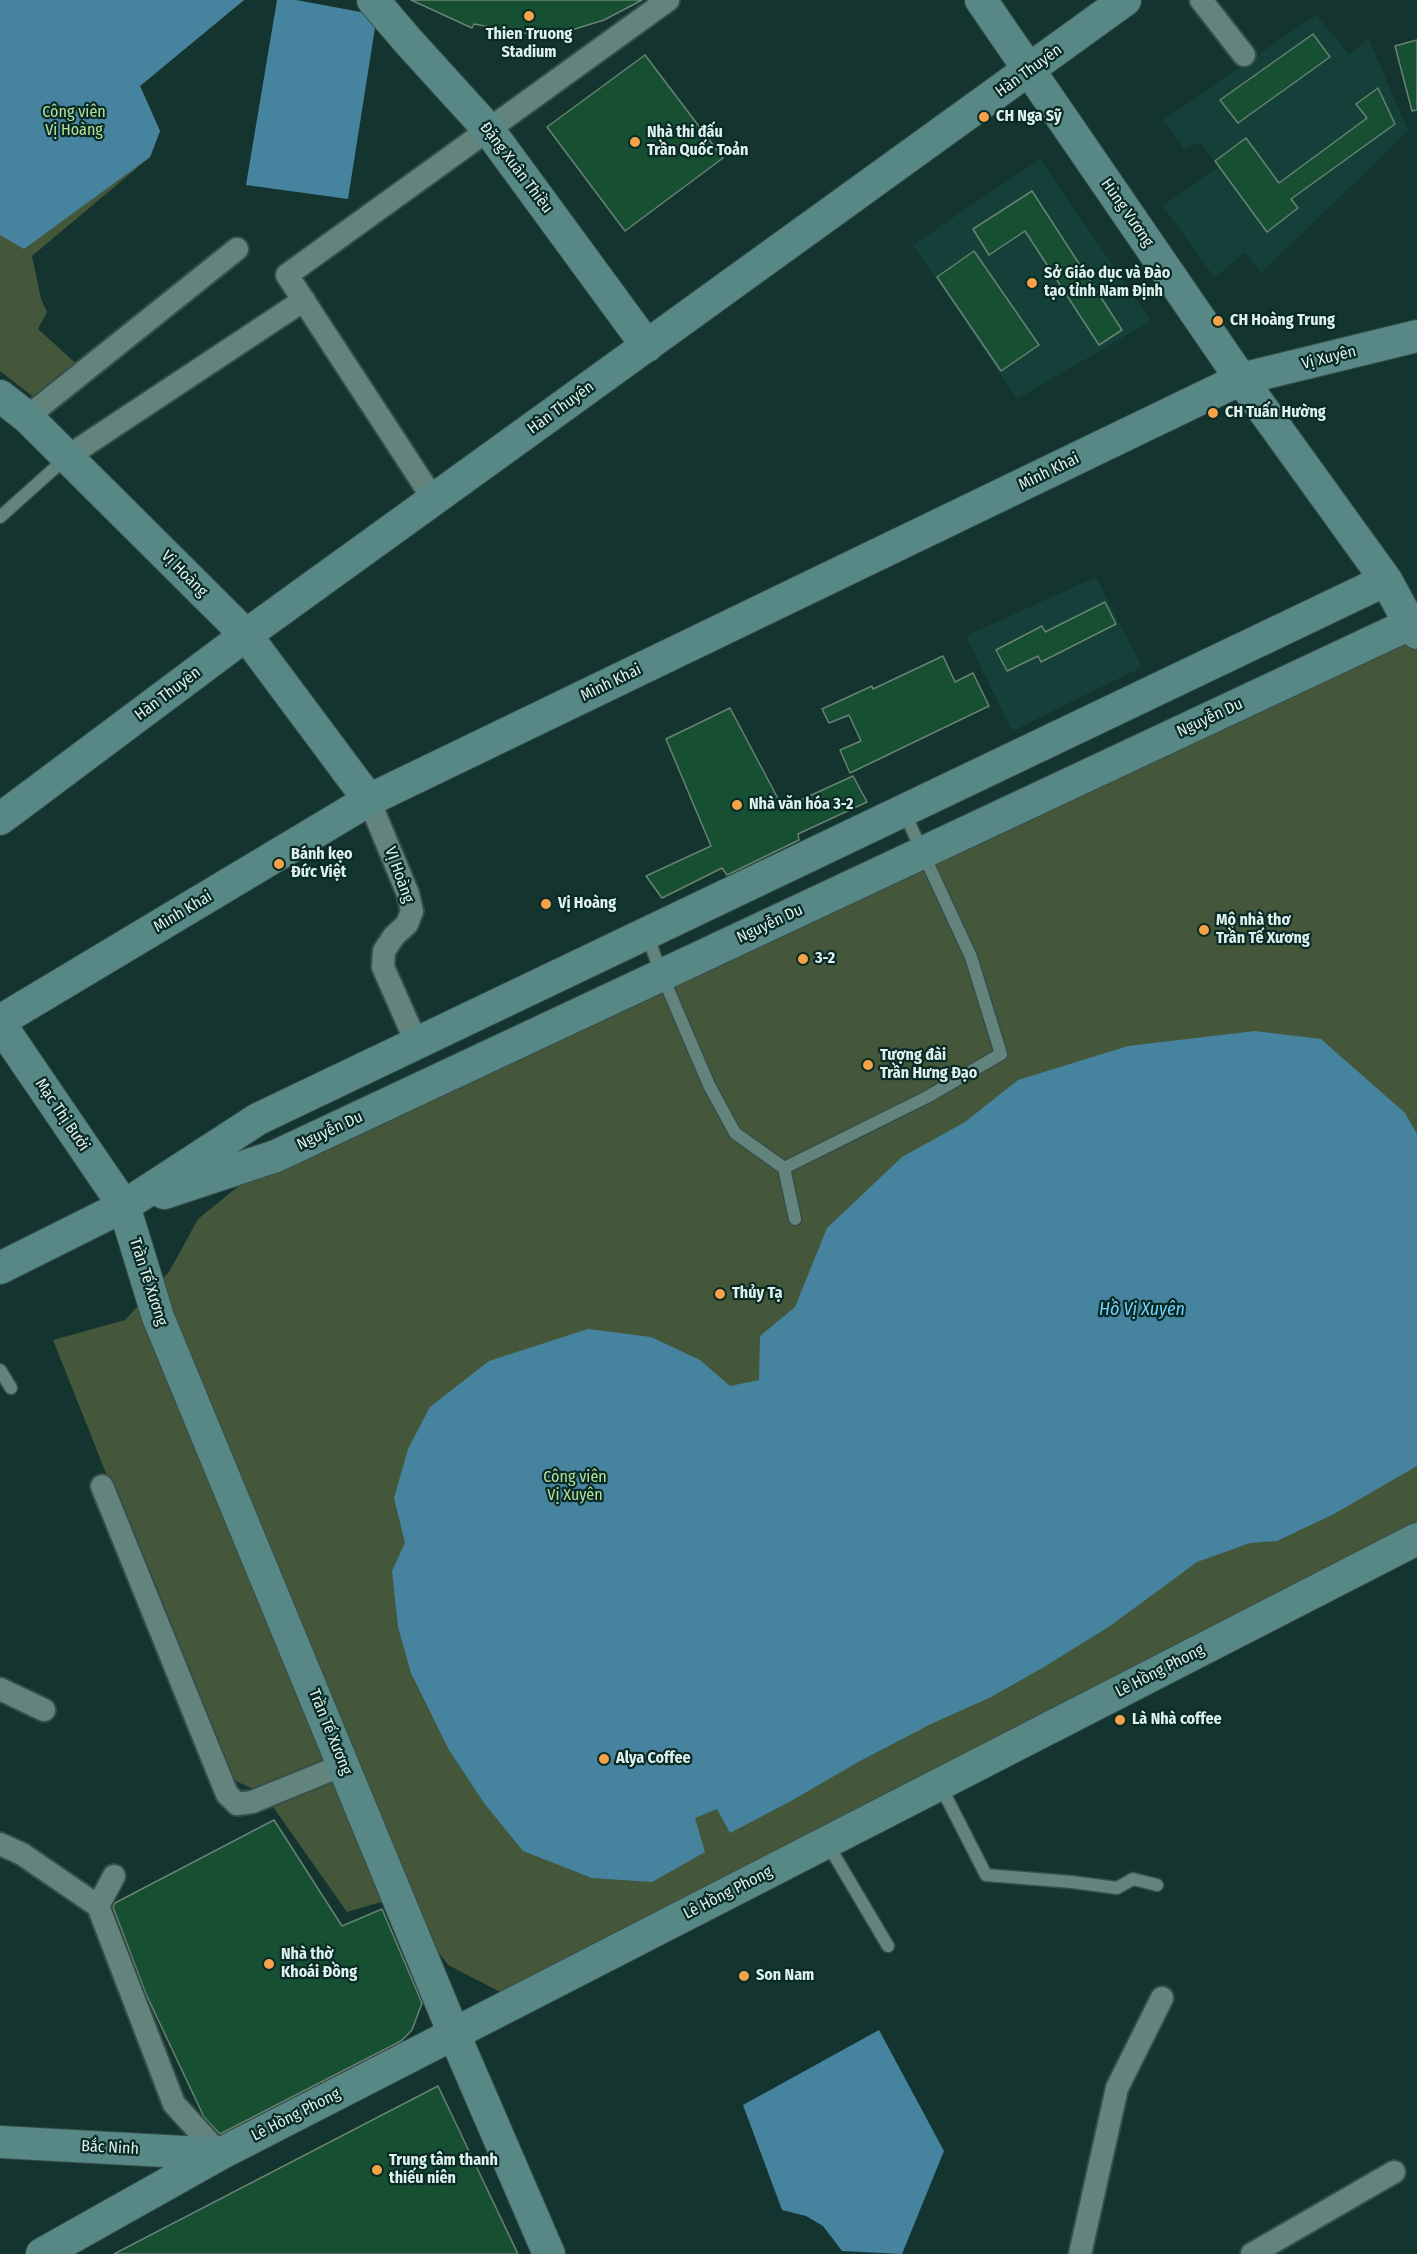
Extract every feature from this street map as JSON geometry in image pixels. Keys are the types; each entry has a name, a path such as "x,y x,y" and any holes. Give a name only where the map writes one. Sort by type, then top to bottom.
{"street":[{"name":"Đặng Xuân Thiều","path":"373,0 488,129 647,346"},
{"path":"434,500 287,274 668,0"},
{"name":"Hùng Vương","path":"981,0 1241,379 1386,580 1415,626"},
{"name":"Hàn Thuyên","path":"0,819 246,635 1125,0"},
{"path":"1201,0 1244,55"},
{"path":"27,417 237,249"},
{"path":"67,457 304,300"},
{"name":"Vị Xuyên","path":"1241,379 1417,336"},
{"name":"Minh Khai","path":"0,1023 369,800 1241,379"},
{"name":"Vị Hoàng","path":"0,396 27,417 246,635 369,800"},
{"name":"Nguyễn Du","path":"0,1268 124,1206 258,1119 1386,580"},
{"name":"Nguyễn Du","path":"124,1206 276,1156 924,852 1415,626"},
{"name":"VỊ Hoàng","path":"369,800 408,894 412,911 407,924 394,936 384,951 383,968 417,1044"},
{"name":"Mạc Thị Bưởi","path":"0,1023 124,1206"},
{"name":"Trần Tế Xương","path":"124,1206 158,1317 454,2034 549,2254"},
{"path":"102,1486 227,1794 237,1804 252,1802 343,1765"},
{"name":"Lê Hồng Phong","path":"42,2254 220,2154 1417,1539"},
{"path":"0,1689 44,1710"},
{"path":"0,1844 22,1854 98,1906 174,2104 220,2154"},
{"path":"98,1906 114,1876"},
{"path":"1080,2254 1117,2088 1162,1998"},
{"name":"Bắc Ninh","path":"0,2142 220,2154"},
{"path":"1252,2254 1394,2172"}],"lane":[{"path":"0,518 67,457"},
{"path":"784,1168 927,1098 1001,1054 971,957 903,811"},
{"path":"646,934 709,1084 735,1133 784,1168 795,1219"},
{"path":"0,1370 11,1388"},
{"path":"940,1784 986,1875 1117,1888 1134,1880 1157,1885"},
{"path":"827,1842 888,1946"}],"shaded area":[{"path":"1316,15 1349,54 1369,39 1408,131 1261,273 1245,252 1215,278 1163,206 1218,167 1200,142 1184,149 1163,120"},
{"name":"Sở Giáo dục và Đào tạo tỉnh Nam Định","path":"1040,159 1151,321 1017,399 913,245"},
{"path":"1096,577 1142,667 1012,731 966,636"}],"green space":[{"name":"Công viên Vị Hoàng","path":"0,0 244,0 140,86 160,131 150,157 32,256 41,299 47,312 38,329 82,369 36,399 0,371"},
{"name":"Công viên Vị Xuyên","path":"1417,633 1417,1536 512,1998 448,1965 398,1897 347,1912 264,1794 227,1777 53,1340 125,1320 169,1272 198,1219 276,1156"}],"water":[{"name":"Công viên Vị Hoàng","path":"0,0 244,0 140,86 160,131 150,157 24,249 0,235"},
{"path":"277,0 296,0 377,15 348,199 246,185"},
{"name":"Hồ Vị Xuyên","path":"1255,1031 1321,1039 1405,1113 1417,1134 1417,1466 1334,1514 1277,1541 1250,1543 1197,1562 1110,1626 1044,1667 991,1697 931,1724 860,1761 730,1833 717,1809 695,1818 705,1852 652,1882 592,1878 523,1851 484,1803 449,1750 411,1673 398,1627 392,1571 405,1543 394,1498 408,1449 430,1407 489,1361 588,1329 651,1337 700,1360 730,1386 759,1380 760,1336 795,1307 827,1228 902,1157 965,1122 1018,1080 1128,1046"},
{"path":"879,2030 944,2151 902,2254 842,2251 823,2226 806,2216 782,2210 743,2105"}],"building":[{"name":"Thien Truong Stadium","path":"411,0 642,0 604,20 565,32 529,34 474,24 472,28"},
{"path":"1313,34 1330,57 1238,123 1220,100"},
{"path":"1417,40 1417,110 1412,111 1395,46"},
{"name":"Nhà thi đấu Trần Quốc Toản","path":"645,55 723,158 625,231 547,127"},
{"path":"1378,88 1395,124 1291,199 1298,208 1267,232 1215,161 1246,138 1279,183 1367,118 1356,104"},
{"path":"1032,191 1122,330 1099,345 1025,231 989,255 973,229"},
{"path":"974,251 1039,345 1001,371 937,277"},
{"path":"1105,602 1116,624 1041,662 1038,656 1007,671 996,650 1042,626 1045,632"},
{"path":"943,656 955,682 973,673 989,706 850,773 840,750 861,741 849,715 829,723 822,709 872,686 873,689"},
{"name":"Nhà văn hóa 3-2","path":"730,708 783,808 853,776 867,802 798,834 799,840 727,875 722,868 662,898 646,876 711,846 666,739"},
{"name":"Nhà thờ Khoái Đồng","path":"274,1820 342,1926 382,1909 422,2003 412,2030 401,2041 220,2134 204,2117 146,1994 113,1907 115,1903"},
{"name":"Trung tâm thanh thiếu niên","path":"438,2086 518,2254 114,2254"}],"place":[{"name":"Thien Truong Stadium","path":"529,16"},
{"name":"CH Nga Sỹ","path":"984,117"},
{"name":"Nhà thi đấu Trần Quốc Toản","path":"635,142"},
{"name":"Sở Giáo dục và Đào tạo tỉnh Nam Định","path":"1032,283"},
{"name":"CH Hoàng Trung","path":"1218,321"},
{"name":"CH Tuấn Hường","path":"1213,413"},
{"name":"Nhà văn hóa 3-2","path":"737,805"},
{"name":"Bánh kẹo Đức Việt","path":"279,864"},
{"name":"Vị Hoàng","path":"546,904"},
{"name":"Mộ nhà thơ Trần Tế Xương","path":"1204,930"},
{"name":"3-2","path":"803,959"},
{"name":"Tượng đài Trần Hưng Đạo","path":"868,1065"},
{"name":"Thủy Tạ","path":"720,1294"},
{"name":"Là Nhà coffee","path":"1120,1720"},
{"name":"Alya Coffee","path":"604,1759"},
{"name":"Nhà thờ Khoái Đồng","path":"269,1964"},
{"name":"Son Nam","path":"744,1976"},
{"name":"Trung tâm thanh thiếu niên","path":"377,2170"}]}
